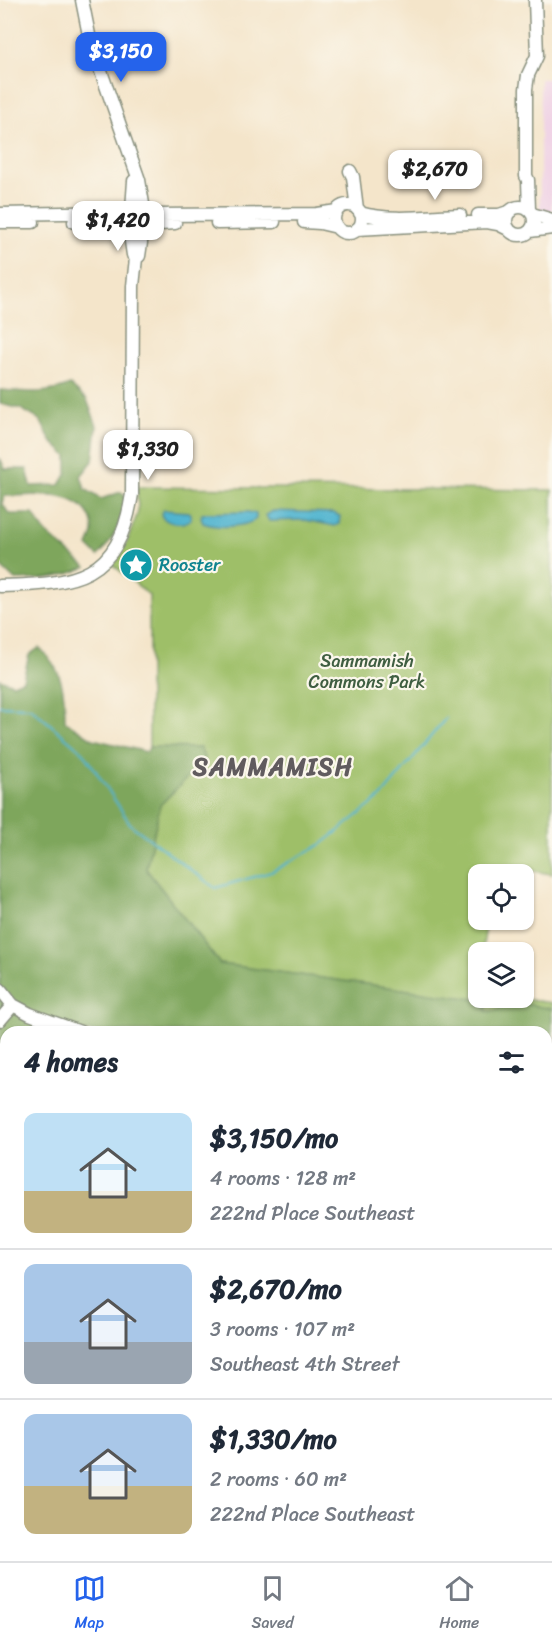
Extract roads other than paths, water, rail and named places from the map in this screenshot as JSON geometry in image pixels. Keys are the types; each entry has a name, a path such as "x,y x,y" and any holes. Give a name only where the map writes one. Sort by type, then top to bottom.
{"street":[{"path":"0,586 65,582 98,566 119,542 125,528 132,494 133,286 136,258 139,256 136,171 90,40 82,0"},
{"path":"508,229 506,220 522,211 528,180 526,176 526,89 528,75 537,56 535,0"},
{"path":"337,227 334,219 340,209 350,171 361,222 357,229"},
{"path":"0,222 115,223 158,215 317,214 350,206 375,217 499,215 522,211 552,220"},
{"path":"522,211 534,223 530,231"},
{"path":"0,214 137,219 162,224 316,222 337,227 344,233 357,229 487,222 498,224 521,235 530,231 552,228"},
{"path":"0,989 13,1005 63,1026"},
{"path":"0,1020 13,1005"}],"water":[{"path":"164,510 188,512 191,514 191,519 184,523 172,523 162,517 161,513"},
{"path":"273,511 333,513 340,516 339,524 335,526 305,520 269,521 266,515"},
{"path":"249,512 256,514 256,519 238,526 209,525 203,523 201,518 202,514 208,513"}],"waterway":[{"path":"0,706 30,707 84,753 131,825 215,888 271,872 322,844 381,797 446,718"}],"place":[{"name":"Rooster","path":"136,565"}],"district":[{"name":"SAMMAMISH","path":"273,767"}],"park label":[{"name":"Sammamish Commons Park","path":"367,671"}]}
